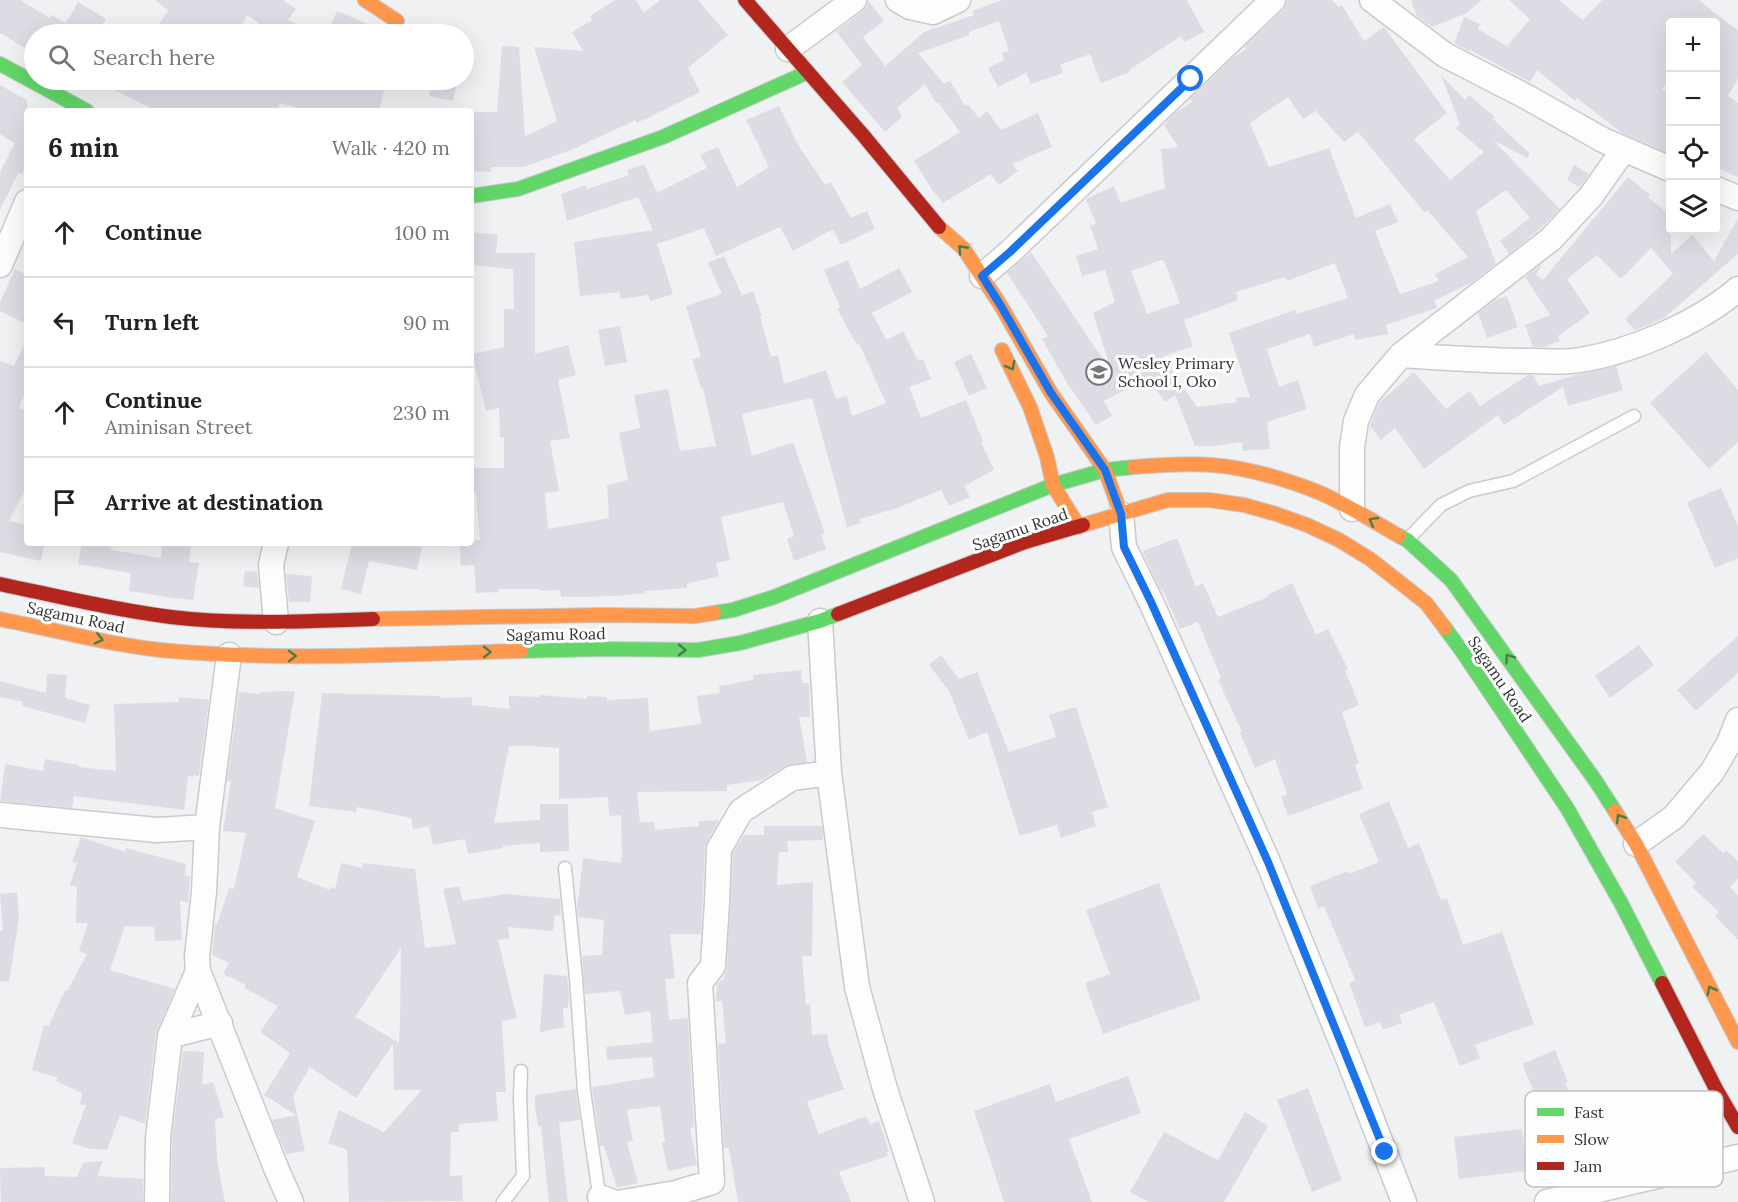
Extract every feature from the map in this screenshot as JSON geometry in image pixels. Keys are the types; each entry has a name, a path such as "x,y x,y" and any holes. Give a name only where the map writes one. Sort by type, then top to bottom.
{"main road":[{"path":"365,0 397,21"},
{"path":"745,0 863,135 934,222 964,249 1001,306 1051,393 1105,470 1121,514"},
{"path":"0,64 24,78"},
{"path":"474,196 518,189 663,137 808,72"},
{"path":"46,90 77,108"},
{"path":"934,222 940,248"},
{"path":"996,340 1030,407 1047,457 1053,485 1079,527"},
{"name":"Sagamu Road","path":"0,584 172,617 276,622 601,615 695,616 733,610 774,597 1053,485 1105,470 1163,465 1212,465 1287,481 1352,509 1407,540 1451,580 1595,780 1636,844 1738,1042"},
{"name":"Sagamu Road","path":"0,619 156,650 229,655 282,657 698,650 740,644 820,621 1025,542 1168,500 1209,500 1244,505 1276,514 1339,540 1370,559 1426,603 1464,654 1566,808 1621,903 1717,1091"},
{"name":"Sagamu Road","path":"1723,1101 1738,1127"}],"street":[{"path":"788,49 854,0"},
{"path":"898,0 910,7 933,12 958,0"},
{"path":"982,276 1273,0"},
{"path":"1372,0 1444,56 1525,96 1603,140 1666,167"},
{"path":"1352,509 1352,447 1356,421 1367,395 1401,355 1551,239 1591,196 1624,149"},
{"path":"1720,191 1738,198"},
{"path":"0,265 24,209"},
{"path":"1401,355 1486,360 1578,361 1659,337 1722,303 1738,290"},
{"path":"1121,514 1124,547 1268,862 1404,1202"},
{"path":"1079,527 1124,547"},
{"path":"275,546 271,565 276,622"},
{"path":"820,621 829,773 857,987 885,1089 922,1202"},
{"path":"229,655 207,826 204,892 196,957 198,971 291,1202"},
{"path":"1636,844 1674,817 1712,772 1729,743 1738,720"},
{"path":"609,1201 676,1193 712,1182 700,983 712,966 719,849 741,811 792,778 829,773"},
{"path":"0,815 157,830 207,826"},
{"path":"157,1202 158,1138 170,1036 198,971"},
{"path":"170,1036 220,1023"},
{"path":"1723,1161 1738,1157"},
{"path":"1547,1202 1611,1187"}],"lane":[{"path":"1407,540 1441,505 1469,491 1512,481 1634,416"},
{"path":"565,868 584,1091 609,1201"},
{"path":"503,1202 523,1176 521,1071"}],"building":[{"path":"0,0 20,0 50,18 52,15 66,23 78,2 106,19 103,24 24,24 24,47 0,33"},
{"path":"155,0 283,0 296,9 288,20 296,24 260,24 247,15 242,24 159,24 168,10"},
{"path":"615,0 636,0 644,13 660,0 698,0 728,35 688,68 700,92 637,123 636,120 571,150 524,167 491,167 491,172 474,171 474,112 497,112 502,46 519,47 525,136 557,121 534,47 583,51 572,32 592,20 590,16"},
{"path":"868,0 884,21 863,37 885,66 924,32 974,15 972,11 1002,0 1187,0 1204,32 1184,42 1181,36 1129,70 1130,72 1101,83 1090,54 1060,65 1063,73 1031,84 1026,73 998,87 988,68 1004,60 1002,53 1009,51 999,21 969,32 970,35 918,53 944,84 950,81 965,106 968,104 979,118 987,111 1001,130 1038,113 1052,147 1012,164 1018,171 999,185 991,174 943,203 914,161 960,132 938,102 936,103 925,84 897,108 902,117 885,132 842,82 862,65 836,31 863,11"},
{"path":"1287,0 1332,0 1339,7 1342,5 1364,41 1384,27 1447,113 1414,139 1450,180 1484,152 1455,128 1460,125 1441,75 1465,100 1469,95 1495,117 1493,119 1530,154 1527,158 1493,140 1560,209 1509,254 1500,241 1530,218 1506,190 1476,211 1496,264 1468,285 1434,301 1437,308 1386,325 1388,334 1355,340 1354,334 1314,347 1310,334 1267,349 1279,387 1298,380 1307,409 1267,422 1270,449 1243,451 1242,442 1195,446 1175,395 1165,402 1148,378 1104,401 1112,416 1096,425 1067,383 1042,339 1048,336 1007,273 1031,252 1112,373 1093,313 1115,302 1105,270 1082,276 1076,256 1098,249 1090,225 1096,224 1086,199 1114,186 1121,203 1165,188 1161,149 1178,147 1164,125 1175,113 1192,102 1190,99 1234,57 1246,49 1244,47 1286,5","holes":["1288,97 1303,119 1315,111 1313,108 1344,142 1358,132 1425,213 1427,210 1468,257 1435,274 1439,281 1400,294 1375,231 1398,222 1390,204 1356,218 1329,148 1269,167 1250,123","1161,260 1164,261 1180,303 1147,314 1131,271","1335,263 1348,298 1296,314 1295,310 1229,333 1250,397 1236,398 1237,402 1197,407 1162,357 1193,346 1184,320 1238,300 1236,292 1285,277 1287,281"]},
{"path":"1411,0 1482,0 1465,14 1432,27 1417,16"},
{"path":"1509,0 1559,0 1583,20 1602,0 1699,0 1738,30 1738,79 1728,96 1738,103 1738,177 1720,169 1720,18 1666,18 1666,84 1662,89 1666,92 1666,152 1622,133 1577,98 1575,101 1537,70 1530,82 1454,43 1464,17 1480,24 1478,29 1507,46 1530,19"},
{"path":"337,11 368,24 331,24"},
{"path":"0,85 27,100 27,108 24,108 24,170 22,174 18,173 0,210 0,172 15,143 0,134"},
{"path":"114,90 384,90 380,108 297,108 280,103 278,108 151,108"},
{"path":"430,90 456,90 453,101 429,96"},
{"path":"779,106 798,145 825,185 831,182 851,218 867,211 875,229 841,245 833,229 793,251 780,227 716,256 704,228 657,244 673,294 650,301 648,295 621,299 619,292 580,296 574,242 653,230 638,197 567,221 561,194 586,185 587,189 629,175 627,170 644,164 657,193 707,168 700,155 718,147 737,187 769,167 746,120"},
{"path":"1574,165 1589,174 1580,187 1567,180"},
{"path":"1628,177 1666,212 1666,234 1671,234 1671,254 1692,235 1714,261 1738,218 1738,254 1664,318 1635,330 1625,319 1673,274 1651,248 1621,279 1597,255 1567,279 1590,313 1558,336 1560,341 1544,347 1533,347 1525,325 1550,315 1525,277 1542,264 1536,275 1543,280"},
{"path":"474,232 498,235 496,253 535,253 535,354 568,345 576,375 558,380 570,438 550,441 559,491 545,493 548,529 609,518 607,485 628,480 619,433 640,428 634,395 668,389 680,451 716,446 703,388 701,388 692,359 701,357 686,306 722,294 708,263 724,256 742,295 753,291 762,316 760,316 771,357 778,355 784,384 826,370 836,399 847,396 852,416 886,403 859,343 857,345 837,309 840,307 824,270 848,260 860,289 899,268 912,292 872,313 886,340 903,331 918,361 923,359 931,379 909,387 921,418 966,400 994,470 964,486 970,497 949,506 941,490 897,508 860,519 861,523 847,527 812,398 745,413 742,415 752,456 793,442 825,533 821,534 826,549 794,561 787,539 794,536 783,502 721,517 730,560 716,563 719,576 687,584 687,588 617,596 561,597 560,590 540,591 539,589 498,589 498,592 476,593 474,565 461,566 460,546 474,546 474,540 480,540 476,493 474,493 474,468 504,468 504,437 500,437 499,408 486,411 474,354 504,347 504,309 514,309 513,269 474,265"},
{"path":"15,269 24,274 24,323 0,311 0,303"},
{"path":"1507,296 1518,327 1487,338 1478,313 1495,300"},
{"path":"620,326 627,362 605,366 598,330"},
{"path":"24,344 24,394 19,408 24,410 24,492 9,521 24,524 24,546 44,546 41,561 0,552 0,361 14,366"},
{"path":"1706,352 1738,390 1738,442 1709,469 1650,403"},
{"path":"971,354 987,388 969,396 954,362"},
{"path":"1616,366 1623,390 1568,406 1563,387 1504,425 1498,415 1424,469 1395,428 1381,440 1370,426 1379,403 1414,372 1446,409 1470,391 1480,406 1528,375 1533,375 1539,386"},
{"path":"1721,488 1738,526 1738,558 1715,568 1687,502"},
{"path":"1177,538 1196,587 1203,583 1218,617 1268,597 1267,595 1292,583 1316,635 1328,629 1348,669 1345,670 1359,705 1342,712 1359,764 1355,765 1363,789 1288,816 1281,797 1287,794 1275,759 1255,768 1240,733 1242,732 1218,680 1221,678 1198,622 1180,629 1145,557 1143,551"},
{"path":"81,546 112,546 111,550 161,558 162,546 191,546 189,562 199,563 193,600 129,591 131,573 78,564"},
{"path":"351,546 422,547 417,570 369,561 361,594 341,589"},
{"path":"245,571 257,572 259,588 243,586"},
{"path":"286,574 312,576 310,602 289,602"},
{"path":"1738,636 1738,673 1696,711 1677,690"},
{"path":"1639,645 1654,665 1610,698 1595,676"},
{"path":"941,655 959,679 977,672 1009,752 1056,737 1049,715 1076,707 1108,807 1092,812 1096,826 1061,838 1057,825 1020,836 987,732 969,740 949,691 929,665"},
{"path":"801,670 802,683 809,683 810,717 799,717 807,762 785,766 762,780 727,785 727,791 637,792 640,822 654,822 655,830 699,826 699,821 719,820 705,848 701,934 670,934 675,978 665,979 669,1020 688,1018 694,1127 690,1128 697,1165 668,1171 662,1142 665,1142 660,1106 627,1110 633,1141 627,1142 638,1183 617,1188 604,1146 600,1146 592,1087 654,1077 652,1057 607,1060 606,1047 653,1042 650,1011 625,1015 620,991 585,994 582,956 602,955 604,920 578,917 577,901 583,858 621,863 621,815 609,816 608,797 559,799 559,748 527,746 509,746 494,823 540,820 540,804 568,804 569,851 540,852 540,843 503,846 503,848 468,854 465,839 433,845 429,826 413,829 411,818 357,807 356,812 309,806 322,693 440,696 440,698 472,697 472,705 509,709 509,696 540,697 540,695 587,699 587,696 607,697 607,700 648,698 650,731 701,724 697,696 720,693 719,686 753,680 753,675"},
{"path":"47,674 67,675 65,698 90,705 85,723 22,706 23,702 0,697 0,681 46,693"},
{"path":"295,691 275,808 315,821 297,877 330,890 330,887 335,889 341,863 362,868 363,863 415,869 425,948 456,944 443,889 459,886 463,901 506,894 560,899 561,916 555,915 553,931 508,927 510,938 498,940 517,1018 502,1021 506,1092 496,1092 498,1121 459,1124 459,1132 451,1132 450,1176 462,1175 463,1201 349,1202 347,1150 328,1143 339,1110 384,1132 422,1090 394,1090 393,1044 356,1098 310,1067 293,1096 305,1151 286,1154 272,1120 296,1115 264,1095 290,1053 260,1032 278,1006 244,988 246,985 223,974 229,963 212,955 215,924 217,924 229,888 234,889 246,833 223,831 231,781 227,781 239,692 260,694 260,692","holes":["401,948 399,1043 355,1017"]},
{"path":"179,697 209,700 199,776 188,776 184,810 74,796 72,808 0,801 5,764 43,771 45,759 79,765 79,767 116,771 114,704 179,702"},
{"path":"1389,801 1408,848 1419,843 1441,900 1447,898 1463,945 1502,932 1534,1024 1475,1045 1480,1058 1460,1066 1434,1002 1399,1015 1402,1023 1383,1030 1380,1022 1365,1027 1349,983 1355,980 1324,906 1318,909 1310,886 1379,862 1359,814"},
{"path":"764,826 822,826 823,840 787,841 788,852 779,852 777,885 813,882 812,956 802,956 806,1005 810,1004 812,1035 827,1034 844,1089 807,1102 819,1134 866,1116 870,1124 879,1121 889,1152 888,1156 839,1172 851,1202 738,1202 729,1148 724,1148 718,1044 726,1043 722,1001 716,1001 717,985 723,980 727,967 733,853 744,835 764,835"},
{"path":"1703,834 1723,853 1726,850 1738,861 1738,879 1730,887 1738,895 1738,940 1715,916 1719,912 1692,887 1696,883 1675,862"},
{"path":"81,837 125,852 126,848 186,864 185,875 190,877 188,903 180,900 182,940 155,941 154,927 125,926 110,970 175,989 156,1034 145,1124 120,1115 107,1150 86,1148 72,1143 86,1105 80,1105 82,1093 56,1081 58,1078 32,1070 44,1025 49,1026 65,990 67,991 87,954 79,951 88,923 76,923 77,887 70,885 77,863 72,862"},
{"path":"1159,883 1201,999 1103,1034 1085,983 1110,974 1086,910"},
{"path":"17,892 19,918 9,982 0,981 0,930 3,931 0,894"},
{"path":"544,974 567,976 569,995 568,1008 563,1008 564,1027 540,1032"},
{"path":"1555,1050 1568,1082 1565,1083 1569,1091 1534,1091 1522,1064"},
{"path":"183,1051 204,1052 202,1085 213,1082 224,1117 215,1119 217,1160 225,1202 171,1202 172,1139"},
{"path":"1128,1076 1141,1113 1069,1139 1092,1202 1004,1202 974,1111 1050,1084 1056,1102"},
{"path":"1308,1088 1342,1180 1312,1192 1277,1100"},
{"path":"576,1089 580,1120 559,1123 568,1202 549,1202 541,1126 538,1126 535,1095"},
{"path":"1245,1112 1268,1126 1224,1202 1148,1202 1130,1192 1164,1132 1218,1160"},
{"path":"1522,1129 1525,1171 1459,1179 1454,1137"},
{"path":"103,1161 97,1176 143,1179 143,1202 1,1202 0,1168 45,1167 45,1176 77,1177 83,1163"}],"traffic: fast":[{"path":"0,64 24,77"},
{"path":"474,196 518,189 663,137 808,72"},
{"path":"48,90 81,108"},
{"path":"714,613 733,610 774,597 1053,485 1105,470 1134,467"},
{"path":"1399,536 1407,540 1451,580 1615,811"},
{"path":"521,651 698,650 740,643 838,614"},
{"path":"1445,628 1567,808 1621,903 1662,983"}],"traffic: slow":[{"path":"365,0 397,21"},
{"path":"939,227 964,249 1001,306 1051,393 1105,470 1121,514"},
{"path":"1002,350 1030,407 1047,457 1053,485 1079,527"},
{"path":"1134,467 1203,464 1226,466 1266,475 1328,497 1399,536"},
{"path":"1083,525 1168,500 1209,500 1244,505 1276,514 1339,540 1370,559 1426,603 1445,628"},
{"path":"373,619 601,615 695,616 714,613"},
{"path":"0,619 127,645 214,654 346,656 521,651"},
{"path":"1615,811 1636,844 1738,1042"}],"traffic: jam":[{"path":"745,0 863,135 939,227"},
{"path":"838,614 1025,542 1083,525"},
{"path":"0,584 128,611 171,617 272,622 373,619"},
{"path":"1662,983 1717,1091"},
{"path":"1723,1101 1738,1127"}],"place":[{"name":"Wesley Primary School I, Oko","path":"1099,372"}],"route":[{"path":"1191,79 982,276 1051,393 1105,470 1121,514 1124,547 1268,862 1385,1152"}]}
